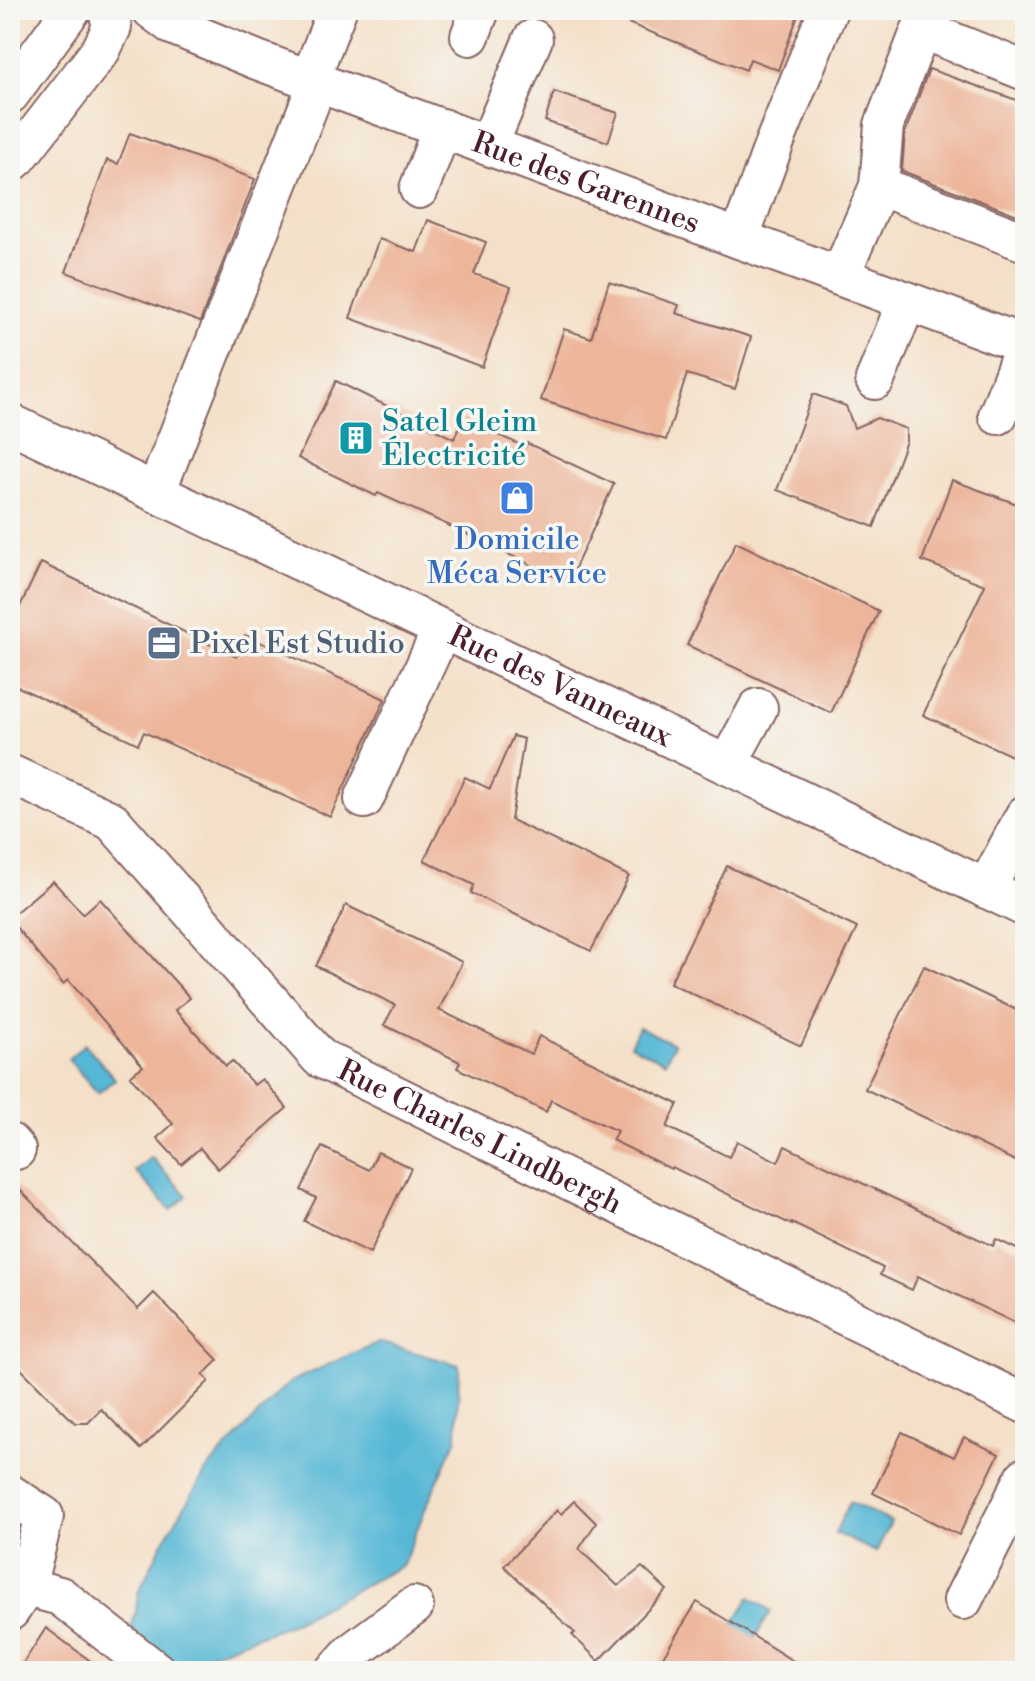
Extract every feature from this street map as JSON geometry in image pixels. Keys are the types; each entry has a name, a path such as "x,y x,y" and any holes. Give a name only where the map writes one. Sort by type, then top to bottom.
{"street":[{"path":"10,94 71,10"},
{"path":"10,164 101,50 112,27 108,10"},
{"name":"Rue des Garennes","path":"152,10 172,25 257,60 1025,345"},
{"path":"156,492 314,81 337,10"},
{"path":"739,239 828,10"},
{"path":"840,276 879,186 884,125 921,29 1025,71"},
{"path":"488,146 533,39"},
{"path":"419,189 442,128"},
{"path":"879,186 1025,242"},
{"path":"875,380 907,301"},
{"path":"998,415 1025,345"},
{"name":"Rue des Vanneaux","path":"15,437 156,492 1025,907"},
{"path":"364,799 442,629"},
{"path":"727,765 758,708"},
{"name":"Rue Charles Lindbergh","path":"10,774 112,821 320,1058 1025,1404"},
{"path":"986,889 1025,815"},
{"path":"963,1600 1025,1477"},
{"path":"10,1494 44,1516 18,1599 60,1596 156,1671"},
{"path":"335,1671 352,1652 414,1606"}],"water":[{"path":"639,1027 674,1044 665,1062 630,1045"},
{"path":"85,1044 115,1079 98,1093 68,1059"},
{"path":"151,1157 187,1196 171,1210 135,1171"},
{"path":"378,1342 459,1365 457,1438 403,1565 290,1624 173,1667 130,1633 138,1593 163,1542 208,1468 292,1381"},
{"path":"850,1502 891,1522 876,1552 835,1533"},
{"path":"750,1597 771,1611 743,1658 720,1645"}],"building":[{"path":"600,10 800,10 778,70 750,59 746,70"},
{"path":"929,69 1025,103 1025,218 902,171 905,133"},
{"path":"554,92 618,113 608,142 545,121"},
{"path":"130,133 255,179 200,322 66,272 107,160 118,164"},
{"path":"428,220 486,242 474,274 511,287 482,367 350,318 379,239 416,252"},
{"path":"609,282 679,305 676,313 751,337 735,389 687,374 666,440 541,400 564,329 591,338"},
{"name":"Domicile Méca Service","path":"336,381 454,439 463,419 525,447 527,443 614,484 568,583 298,458"},
{"path":"813,394 846,406 854,428 877,418 906,429 906,441 874,527 777,490"},
{"path":"952,480 1025,507 1025,762 923,715 985,585 922,561"},
{"path":"736,542 879,611 831,713 687,645"},
{"path":"41,563 236,657 245,635 385,699 330,817 144,732 138,744 10,683 10,627"},
{"path":"513,736 524,739 511,820 629,876 591,951 471,893 474,885 424,860 465,777 490,789"},
{"path":"727,866 857,928 801,1046 670,983"},
{"path":"53,881 83,914 100,899 190,998 175,1010 226,1066 232,1061 254,1085 262,1079 287,1108 218,1169 200,1148 181,1164 157,1138 173,1124 130,1076 143,1066 68,980 63,984 10,920"},
{"path":"346,905 462,962 439,1010 531,1054 539,1036 678,1104 667,1127 729,1157 737,1141 778,1162 785,1146 993,1246 996,1239 1025,1253 1025,1328 918,1276 912,1290 880,1275 883,1268 612,1140 617,1131 551,1100 546,1112 457,1068 460,1062 384,1025 395,1005 316,966"},
{"path":"924,966 1025,1014 1025,1141 1015,1161 865,1089"},
{"path":"322,1147 369,1170 378,1152 411,1168 370,1253 304,1221 316,1198 301,1190"},
{"path":"10,1180 138,1309 154,1293 218,1360 203,1375 209,1381 141,1449 101,1409 88,1423 75,1423 10,1358"},
{"path":"902,1432 954,1457 964,1437 999,1454 959,1535 873,1493"},
{"path":"574,1501 596,1523 579,1549 618,1586 642,1567 667,1590 599,1661 572,1635 575,1633 504,1566 557,1510 561,1514"},
{"path":"697,1602 745,1631 809,1671 654,1671"},
{"path":"46,1628 104,1671 18,1671"}],"place":[{"name":"Satel Gleim Électricité","path":"356,438"},
{"name":"Domicile Méca Service","path":"517,498"},
{"name":"Pixel Est Studio","path":"164,643"}]}
